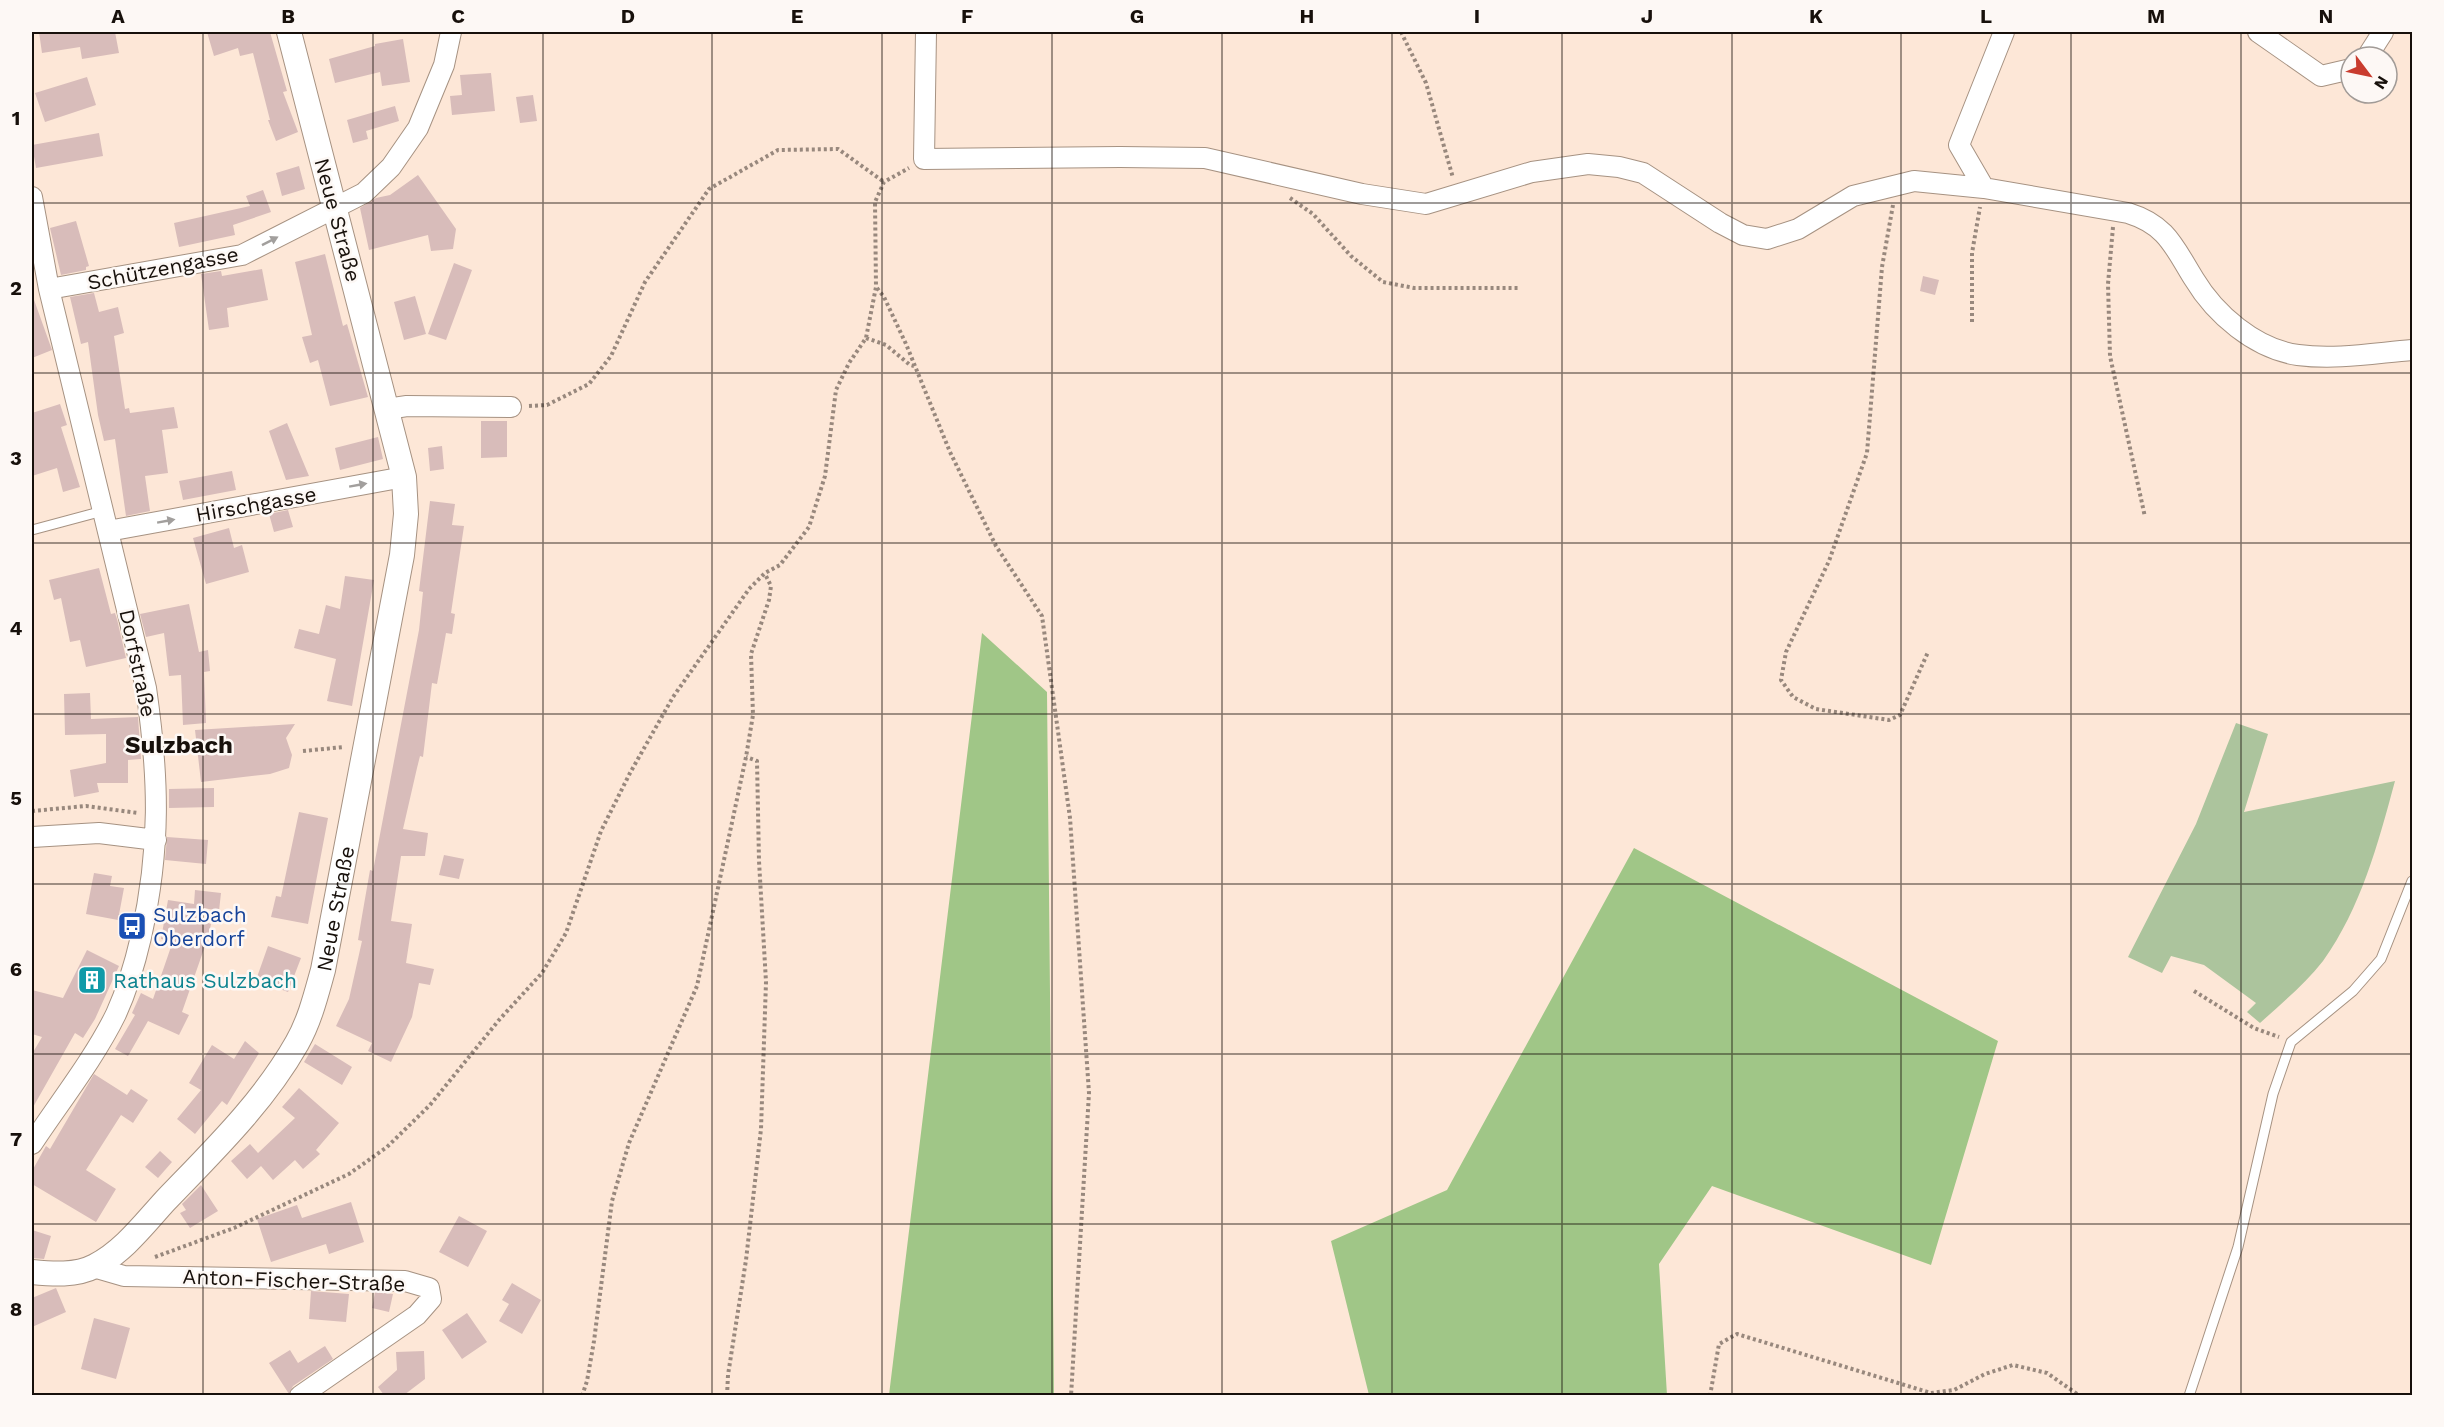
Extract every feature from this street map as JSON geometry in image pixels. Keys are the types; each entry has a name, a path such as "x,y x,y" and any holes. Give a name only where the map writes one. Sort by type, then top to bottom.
{"street":[{"name":"Neue Straße","path":"32,1272 60,1275 93,1267 121,1248 220,1144 276,1077 298,1042 313,1007 323,970 402,555 406,514 404,477 289,32"},
{"name":"Schützengasse","path":"49,289 242,255 364,193 391,166 418,128 444,65 451,32"},
{"path":"926,32 924,159 1205,158 1362,194 1426,204 1532,172 1588,164 1618,167 1642,173 1720,223 1743,235 1767,240 1798,229 1853,196 1892,186 1914,181 1984,188 2147,219 2160,228 2170,240 2204,296 2244,332 2267,344 2296,354 2327,357 2412,350"},
{"path":"1984,188 1959,145 2004,32"},
{"path":"2258,32 2321,76 2339,72"},
{"path":"2375,45 2383,32"},
{"name":"Dorfstraße","path":"32,197 49,289 146,688 154,743 157,816 147,909 138,950 116,1014 102,1040 32,1144"},
{"path":"387,409 407,406 511,407"},
{"name":"Hirschgasse","path":"108,531 404,477"},
{"path":"32,837 99,833 156,840"},
{"name":"Anton-Fischer-Straße","path":"93,1267 124,1276 405,1281 429,1288 431,1299 417,1315 300,1395"}],"lane":[{"path":"32,530 103,511"},
{"path":"2189,1395 2238,1246 2273,1094 2291,1042 2353,991 2381,959 2412,881"}],"path":[{"path":"1401,32 1426,83 1449,157 1457,196"},
{"path":"511,407 548,405 589,384 611,356 645,282 709,189 778,150 838,149 884,182"},
{"path":"151,1258 234,1228 349,1174 387,1148 430,1105 499,1020 542,973 566,933 602,831 630,772 673,697 749,589 765,573 780,565 809,527 825,476 836,390 849,363 866,339 876,287 875,202 884,182 924,159"},
{"path":"1269,174 1272,185 1313,214 1351,256 1383,282 1414,288 1518,288"},
{"path":"1892,186 1894,197 1882,267 1874,389 1867,453 1829,561 1786,652 1781,680 1793,697 1816,709 1889,720 1900,715 1928,652"},
{"path":"1972,322 1972,253 1984,188"},
{"path":"2115,212 2108,284 2110,356 2145,517"},
{"path":"876,287 884,297 950,452 996,546 1042,616 1070,819 1089,1093 1071,1395"},
{"path":"866,339 886,345 910,365 915,366"},
{"path":"582,1395 588,1381 612,1202 629,1143 697,986 753,715 751,654 769,600 771,586 765,573"},
{"path":"303,751 351,746"},
{"path":"727,1395 746,1260 760,1129 766,982 759,861 757,761 746,757"},
{"path":"32,811 86,806 157,816"},
{"path":"2194,991 2254,1028 2291,1042"},
{"path":"1710,1395 1719,1344 1737,1334 1931,1393 1954,1390 1985,1374 2013,1365 2047,1373 2080,1395"}],"green space":[{"path":"982,633 1047,692 1054,1395 889,1395"},
{"path":"2236,723 2268,734 2244,812 2395,781 2367,875 2336,941 2309,978 2260,1023 2247,1012 2256,1003 2204,965 2171,956 2162,973 2128,957 2196,824"},
{"path":"1634,848 1998,1041 1931,1265 1712,1186 1659,1264 1667,1395 1369,1395 1331,1241 1447,1190"}],"building":[{"path":"39,32 115,32 119,53 82,59 80,47 42,53"},
{"path":"207,32 270,32 287,91 283,92 298,132 276,141 268,120 270,120 253,53 240,56 238,48 214,56"},
{"path":"403,39 410,82 382,86 380,72 335,83 329,59 375,46 375,44"},
{"path":"491,73 495,111 452,115 450,96 462,95 460,75"},
{"path":"87,77 96,105 45,122 35,93"},
{"path":"533,95 537,121 520,123 516,97"},
{"path":"395,106 399,121 366,131 368,139 353,143 347,120"},
{"path":"99,133 103,156 36,168 32,145"},
{"path":"299,166 305,189 282,196 276,173"},
{"path":"418,175 456,229 453,249 431,251 428,235 369,250 360,208 376,198 390,195"},
{"path":"263,190 271,212 233,225 235,235 179,247 174,223 250,206 246,196"},
{"path":"76,221 89,266 86,270 61,275 50,228"},
{"path":"325,254 343,326 347,324 368,397 330,406 318,360 310,363 302,337 312,335 295,262"},
{"path":"454,263 472,270 446,340 428,334"},
{"path":"262,269 268,300 227,308 229,327 209,330 201,274 221,271 222,276"},
{"path":"1923,276 1939,280 1935,295 1920,291"},
{"path":"94,293 99,312 118,307 124,333 114,336 125,409 129,408 130,413 174,407 178,428 162,430 168,473 145,476 150,511 126,516 115,439 104,441 88,342 81,344 70,297"},
{"path":"415,296 426,334 404,340 394,302"},
{"path":"32,297 52,350 32,358"},
{"path":"60,404 67,425 61,427 80,487 63,492 57,468 32,476 32,413"},
{"path":"481,421 507,421 507,457 481,458"},
{"path":"287,423 309,476 286,480 269,431"},
{"path":"378,437 383,459 340,470 335,448"},
{"path":"442,446 444,469 430,471 428,448"},
{"path":"232,471 236,490 183,500 179,481"},
{"path":"430,501 455,504 452,525 464,526 451,613 455,614 452,634 446,633 437,684 432,683 423,757 420,756 403,829 428,833 425,856 401,856 391,921 412,924 406,963 434,969 430,985 419,983 412,1017 391,1062 368,1051 372,1043 336,1026 349,999 362,941 358,940 370,870 373,871 419,630 423,592 419,591"},
{"path":"288,510 293,527 274,532 269,514"},
{"path":"229,528 234,548 242,545 249,572 206,584 193,538"},
{"path":"99,568 111,614 115,613 117,619 126,658 86,667 80,640 70,642 61,598 54,600 49,580"},
{"path":"345,576 374,580 352,706 327,701 336,659 294,648 299,629 319,634 326,605 340,609"},
{"path":"189,604 199,652 208,650 210,671 204,672 206,723 183,725 181,675 169,676 164,633 146,637 140,614"},
{"path":"90,693 91,719 138,717 141,759 128,760 128,783 97,783 99,792 74,797 70,770 106,763 106,734 65,735 64,694"},
{"path":"295,724 286,738 292,755 289,768 270,774 201,782 195,730"},
{"path":"214,788 214,807 169,808 169,789"},
{"path":"299,812 328,818 308,924 271,917 276,896 281,897"},
{"path":"167,837 208,840 206,864 165,860"},
{"path":"444,855 464,859 459,879 439,875"},
{"path":"94,873 112,876 110,886 124,888 118,920 86,914"},
{"path":"195,890 221,893 219,911 204,908 200,920 211,924 206,947 182,1012 189,1015 179,1035 148,1021 128,1056 115,1049 135,1015 132,1013 141,993 153,999 173,941 161,939 168,900 194,904"},
{"path":"268,946 301,958 288,992 256,980"},
{"path":"87,950 119,966 95,1019 83,1038 75,1033 32,1109 32,1054 42,1037 32,1034 32,990 63,998"},
{"path":"245,1041 259,1053 227,1105 222,1101 195,1134 177,1119 201,1090 189,1083 212,1045 234,1059"},
{"path":"315,1044 352,1067 342,1085 304,1062"},
{"path":"94,1074 127,1095 131,1089 148,1100 133,1123 121,1115 86,1170 116,1189 96,1222 32,1184 32,1171 46,1146 50,1149"},
{"path":"299,1088 339,1123 316,1150 320,1154 303,1169 295,1160 273,1180 261,1166 247,1179 231,1161 250,1144 258,1153 295,1118 282,1107"},
{"path":"160,1151 172,1162 158,1178 145,1167"},
{"path":"201,1185 218,1211 190,1228 180,1213 186,1210 182,1204"},
{"path":"351,1202 364,1242 329,1254 326,1244 271,1262 257,1219 297,1205 302,1218"},
{"path":"459,1216 487,1231 468,1267 439,1252"},
{"path":"32,1230 51,1236 44,1259 32,1258"},
{"path":"512,1283 541,1300 522,1334 499,1321 509,1304 502,1300"},
{"path":"56,1288 66,1312 32,1327 32,1298"},
{"path":"311,1291 349,1294 346,1322 309,1319"},
{"path":"375,1292 393,1294 389,1312 372,1308"},
{"path":"467,1313 487,1342 462,1359 442,1330"},
{"path":"94,1318 130,1328 116,1379 81,1369"},
{"path":"325,1346 333,1359 293,1386 289,1394 269,1363 290,1350 298,1363"},
{"path":"424,1351 425,1379 404,1395 384,1395 378,1387 397,1370 396,1352"}],"place":[{"name":"Sulzbach Oberdorf","path":"132,926"},
{"name":"Rathaus Sulzbach","path":"92,980"}],"district":[{"name":"Sulzbach","path":"179,745"}]}
